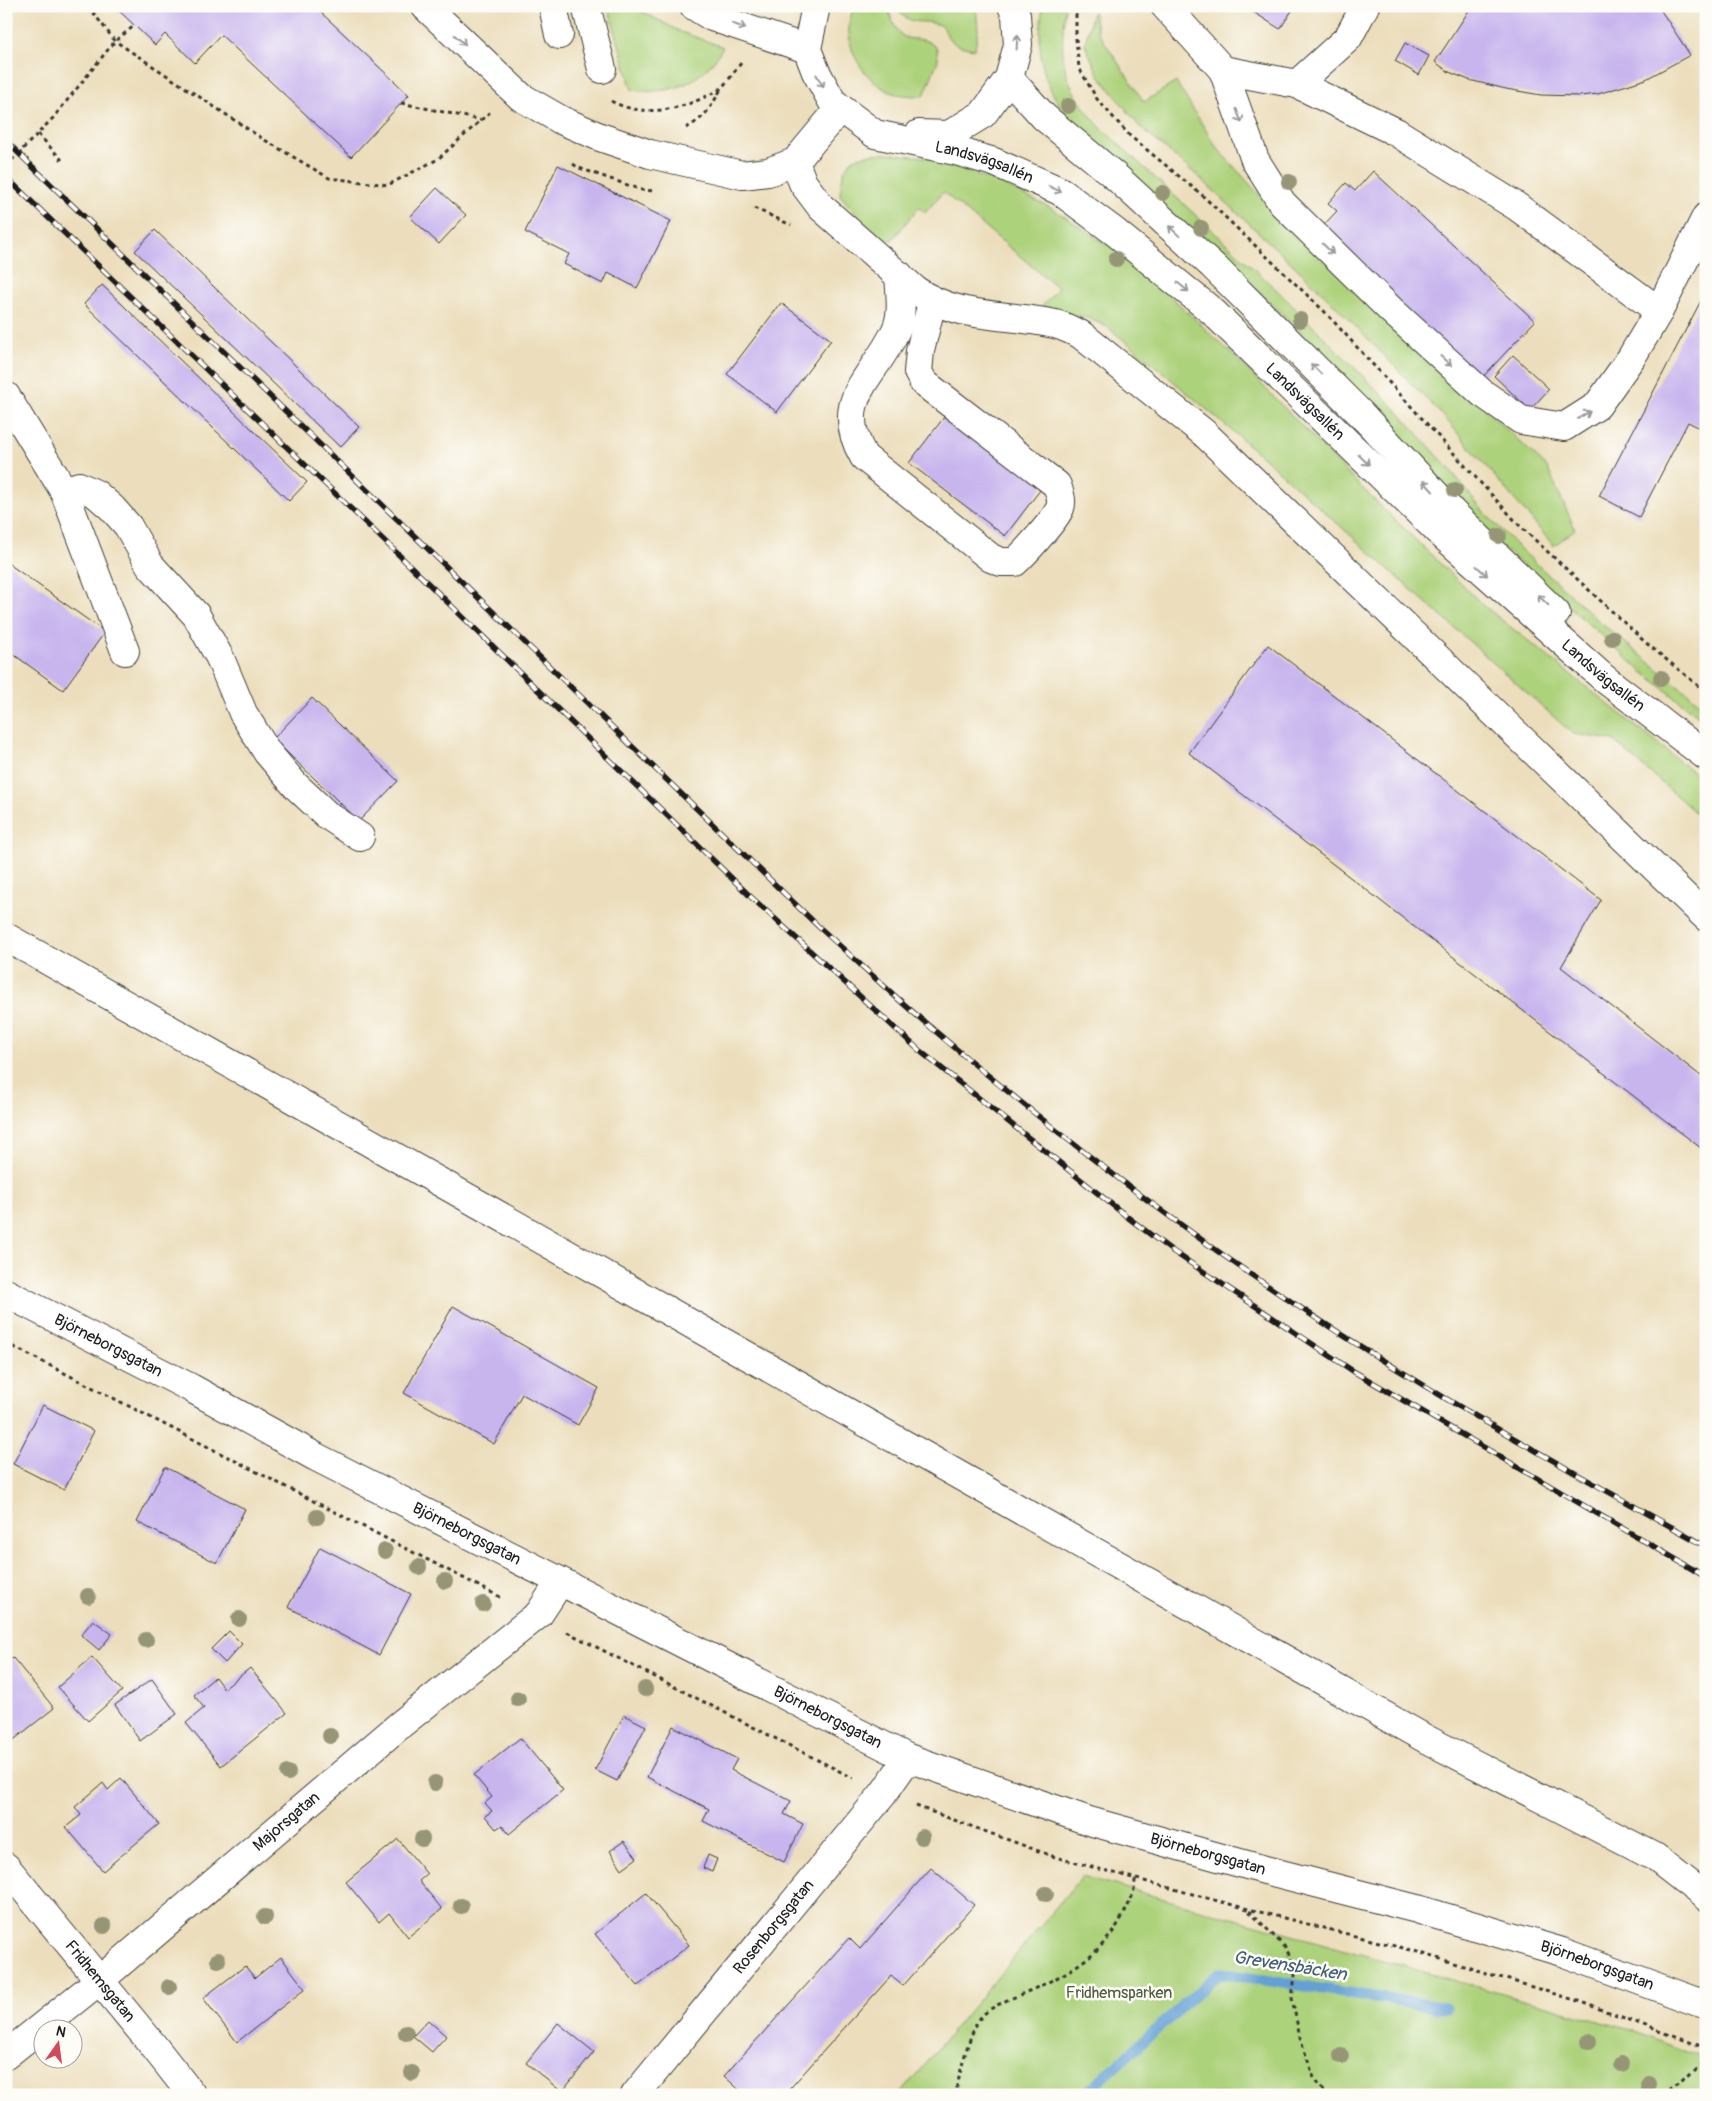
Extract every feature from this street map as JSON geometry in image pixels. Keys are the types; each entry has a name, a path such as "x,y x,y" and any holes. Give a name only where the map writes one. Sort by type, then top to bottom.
{"main road":[{"path":"425,6 521,97 561,120 600,137 650,154 742,175 768,172 795,162 840,108"},
{"path":"553,6 559,35"},
{"path":"586,6 602,69"},
{"path":"694,6 712,17 806,49 816,6"},
{"path":"1165,6 1223,70 1255,160 1282,203 1398,317 1482,393 1521,420 1564,427 1598,406 1631,358 1659,311 1706,217"},
{"path":"1297,84 1348,38 1365,6"},
{"name":"Landsvägsallén","path":"875,134 949,135 983,114 1009,78 1018,45 1016,9"},
{"name":"Landsvägsallén","path":"806,49 832,101 875,134 956,150 994,162 1060,191 1092,214 1214,312 1436,530 1598,674 1698,750"},
{"path":"1223,70 1297,84 1396,132 1516,206 1659,311"},
{"name":"Landsvägsallén","path":"1009,78 1044,117 1115,176 1212,266 1361,414 1453,513 1698,750"},
{"path":"795,162 803,183 821,207 899,276 932,302 956,310 1057,324 1080,334 1204,433 1706,917"},
{"path":"899,276 901,310 896,331 863,382 854,400 852,423 856,443 864,457 991,558 1001,562 1015,562 1025,554 1060,508 1061,498 1057,485 924,383 918,372 920,351 932,302"},
{"path":"6,396 64,491 125,650"},
{"path":"64,491 78,486 96,494 128,526 150,565 196,615 220,658 243,713 266,752 295,785 327,815 360,837"},
{"path":"1680,892 1706,902"},
{"path":"6,937 1418,1734 1655,1857 1706,1897"},
{"name":"Björneborgsgatan","path":"6,1293 191,1388 316,1457 908,1758 1088,1821 1256,1868 1417,1909 1562,1952 1706,2005"},
{"name":"Majorsgatan","path":"6,2055 100,1980 401,1724 539,1614 560,1582"},
{"name":"Rosenborgsgatan","path":"635,2095 883,1794 908,1758"},
{"name":"Fridhemsgatan","path":"6,1868 100,1980 192,2095"}],"path":[{"path":"88,6 115,41 263,139 329,178 388,185 438,159 497,106 510,98 521,97"},
{"path":"1076,6 1076,39 1079,68 1097,99 1130,136 1202,195 1325,312 1527,533 1644,642 1706,692"},
{"path":"6,166 38,134 115,41 134,26"},
{"path":"605,97 620,106 660,111 683,107 721,89 747,54 755,31"},
{"path":"402,103 481,120"},
{"path":"38,134 62,160"},
{"path":"6,1343 496,1596 539,1614 560,1629 883,1794 1055,1857 1248,1910 1411,1950 1578,2001 1706,2048"},
{"path":"953,2095 956,2091 967,2046 981,2016 1004,2002 1048,1983 1088,1959 1117,1927 1135,1892 1135,1879"},
{"path":"1248,1910 1285,1947 1296,1968 1292,1998 1303,2046 1315,2081 1327,2095"},
{"path":"1664,2095 1680,2084 1706,2058"},
{"path":"1315,2095 1324,2092"}],"green space":[{"path":"608,6 632,6 681,32 723,47 706,70 685,84 660,91 632,90"},
{"path":"855,6 887,6 895,26 903,36 926,41 937,49 938,60 924,96 890,92 876,83 859,65 850,42 849,30 850,18"},
{"path":"894,6 976,6 978,29 975,49 953,43 941,26 932,23 916,22 906,18"},
{"path":"1043,6 1065,6 1063,58 1066,72 1078,98 1100,127 1278,291 1390,403 1449,468 1483,511 1516,545 1602,624 1706,708 1706,722 1639,669 1492,538 1430,475 1312,342 1242,276 1072,124 1054,95 1043,69 1040,40"},
{"path":"1093,11 1098,32 1144,102 1176,82 1217,148 1276,213 1547,467 1575,529 1554,546 1444,417 1319,289 1200,178 1140,127 1098,74 1085,44"},
{"path":"886,153 933,158 1005,186 1053,209 1135,263 1233,355 1362,488 1483,605 1706,782 1706,822 1613,740 1573,734 1264,458 1107,327 1088,318 1040,309 1058,288 943,192 925,213 919,207 892,240 880,238 860,219 840,195 841,183 847,166 851,161 864,155"},
{"name":"Fridhemsparken","path":"1082,1876 1638,2032 1706,2058 1706,2095 899,2095"}],"building":[{"path":"114,6 314,6 409,95 351,157 221,35 195,63 165,34 155,45"},
{"path":"1244,6 1295,6 1280,29"},
{"path":"1472,6 1658,6 1690,55 1646,79 1598,94 1580,96 1541,95 1506,89 1469,80 1449,72 1435,62"},
{"path":"1405,43 1429,56 1419,75 1395,61"},
{"path":"558,165 671,221 637,288 608,273 603,284 564,264 569,254 525,232"},
{"path":"1373,171 1535,321 1480,380 1319,230 1337,211 1328,203 1346,183 1355,191"},
{"path":"437,188 466,215 439,244 410,217"},
{"path":"155,230 359,427 340,447 135,251"},
{"path":"102,285 307,482 289,501 84,304"},
{"path":"1706,291 1706,431 1688,422 1639,517 1599,496"},
{"path":"781,303 831,340 777,412 727,374"},
{"path":"1513,355 1549,389 1530,410 1494,376"},
{"path":"948,412 1044,485 1005,536 909,463"},
{"path":"6,562 105,632 63,690 6,649"},
{"path":"1268,645 1601,900 1561,967 1706,1080 1706,1152 1189,753"},
{"path":"312,698 398,781 359,821 273,739"},
{"path":"453,1306 599,1388 578,1425 522,1394 494,1444 404,1393"},
{"path":"43,1405 94,1431 64,1490 13,1464"},
{"path":"165,1467 245,1509 217,1563 137,1522"},
{"path":"320,1547 411,1594 379,1655 288,1607"},
{"path":"93,1620 112,1634 99,1650 81,1635"},
{"path":"229,1631 242,1644 225,1663 211,1649"},
{"path":"92,1657 122,1691 88,1721 58,1687"},
{"path":"13,1658 54,1708 6,1746 6,1663"},
{"path":"250,1668 287,1713 221,1766 186,1723 204,1708 194,1695 215,1677 224,1689"},
{"path":"152,1679 177,1714 140,1741 115,1705"},
{"path":"624,1715 646,1726 617,1781 595,1770"},
{"path":"673,1726 737,1759 731,1770 791,1801 784,1814 803,1824 784,1862 703,1821 709,1809 647,1777"},
{"path":"520,1738 563,1790 509,1834 502,1825 496,1829 485,1816 492,1811 485,1803 492,1797 474,1775"},
{"path":"121,1778 159,1824 103,1871 66,1827 81,1815 75,1807 103,1783 108,1790"},
{"path":"398,1839 427,1874 419,1881 442,1909 408,1937 389,1913 379,1922 346,1882"},
{"path":"624,1841 637,1858 622,1869 610,1851"},
{"path":"708,1855 717,1859 712,1872 703,1868"},
{"path":"931,1868 974,1905 903,1986 891,1976 784,2095 745,2095 724,2076 849,1938 860,1949"},
{"path":"646,1893 689,1945 638,1986 595,1934"},
{"path":"281,1957 305,1989 237,2042 203,1998 245,1966 255,1978"},
{"path":"428,2020 446,2036 432,2052 413,2036"},
{"path":"558,2023 594,2052 562,2092 526,2063"}],"waterway":[{"name":"Grevensbäcken","path":"1084,2095 1219,1973 1446,2008"}],"railway":[{"path":"6,141 820,928 908,1008 988,1075 1090,1157 1195,1235 1318,1319 1382,1360 1510,1436 1706,1546"},
{"path":"6,177 751,897 920,1051 1171,1250 1353,1371 1706,1577"}]}
